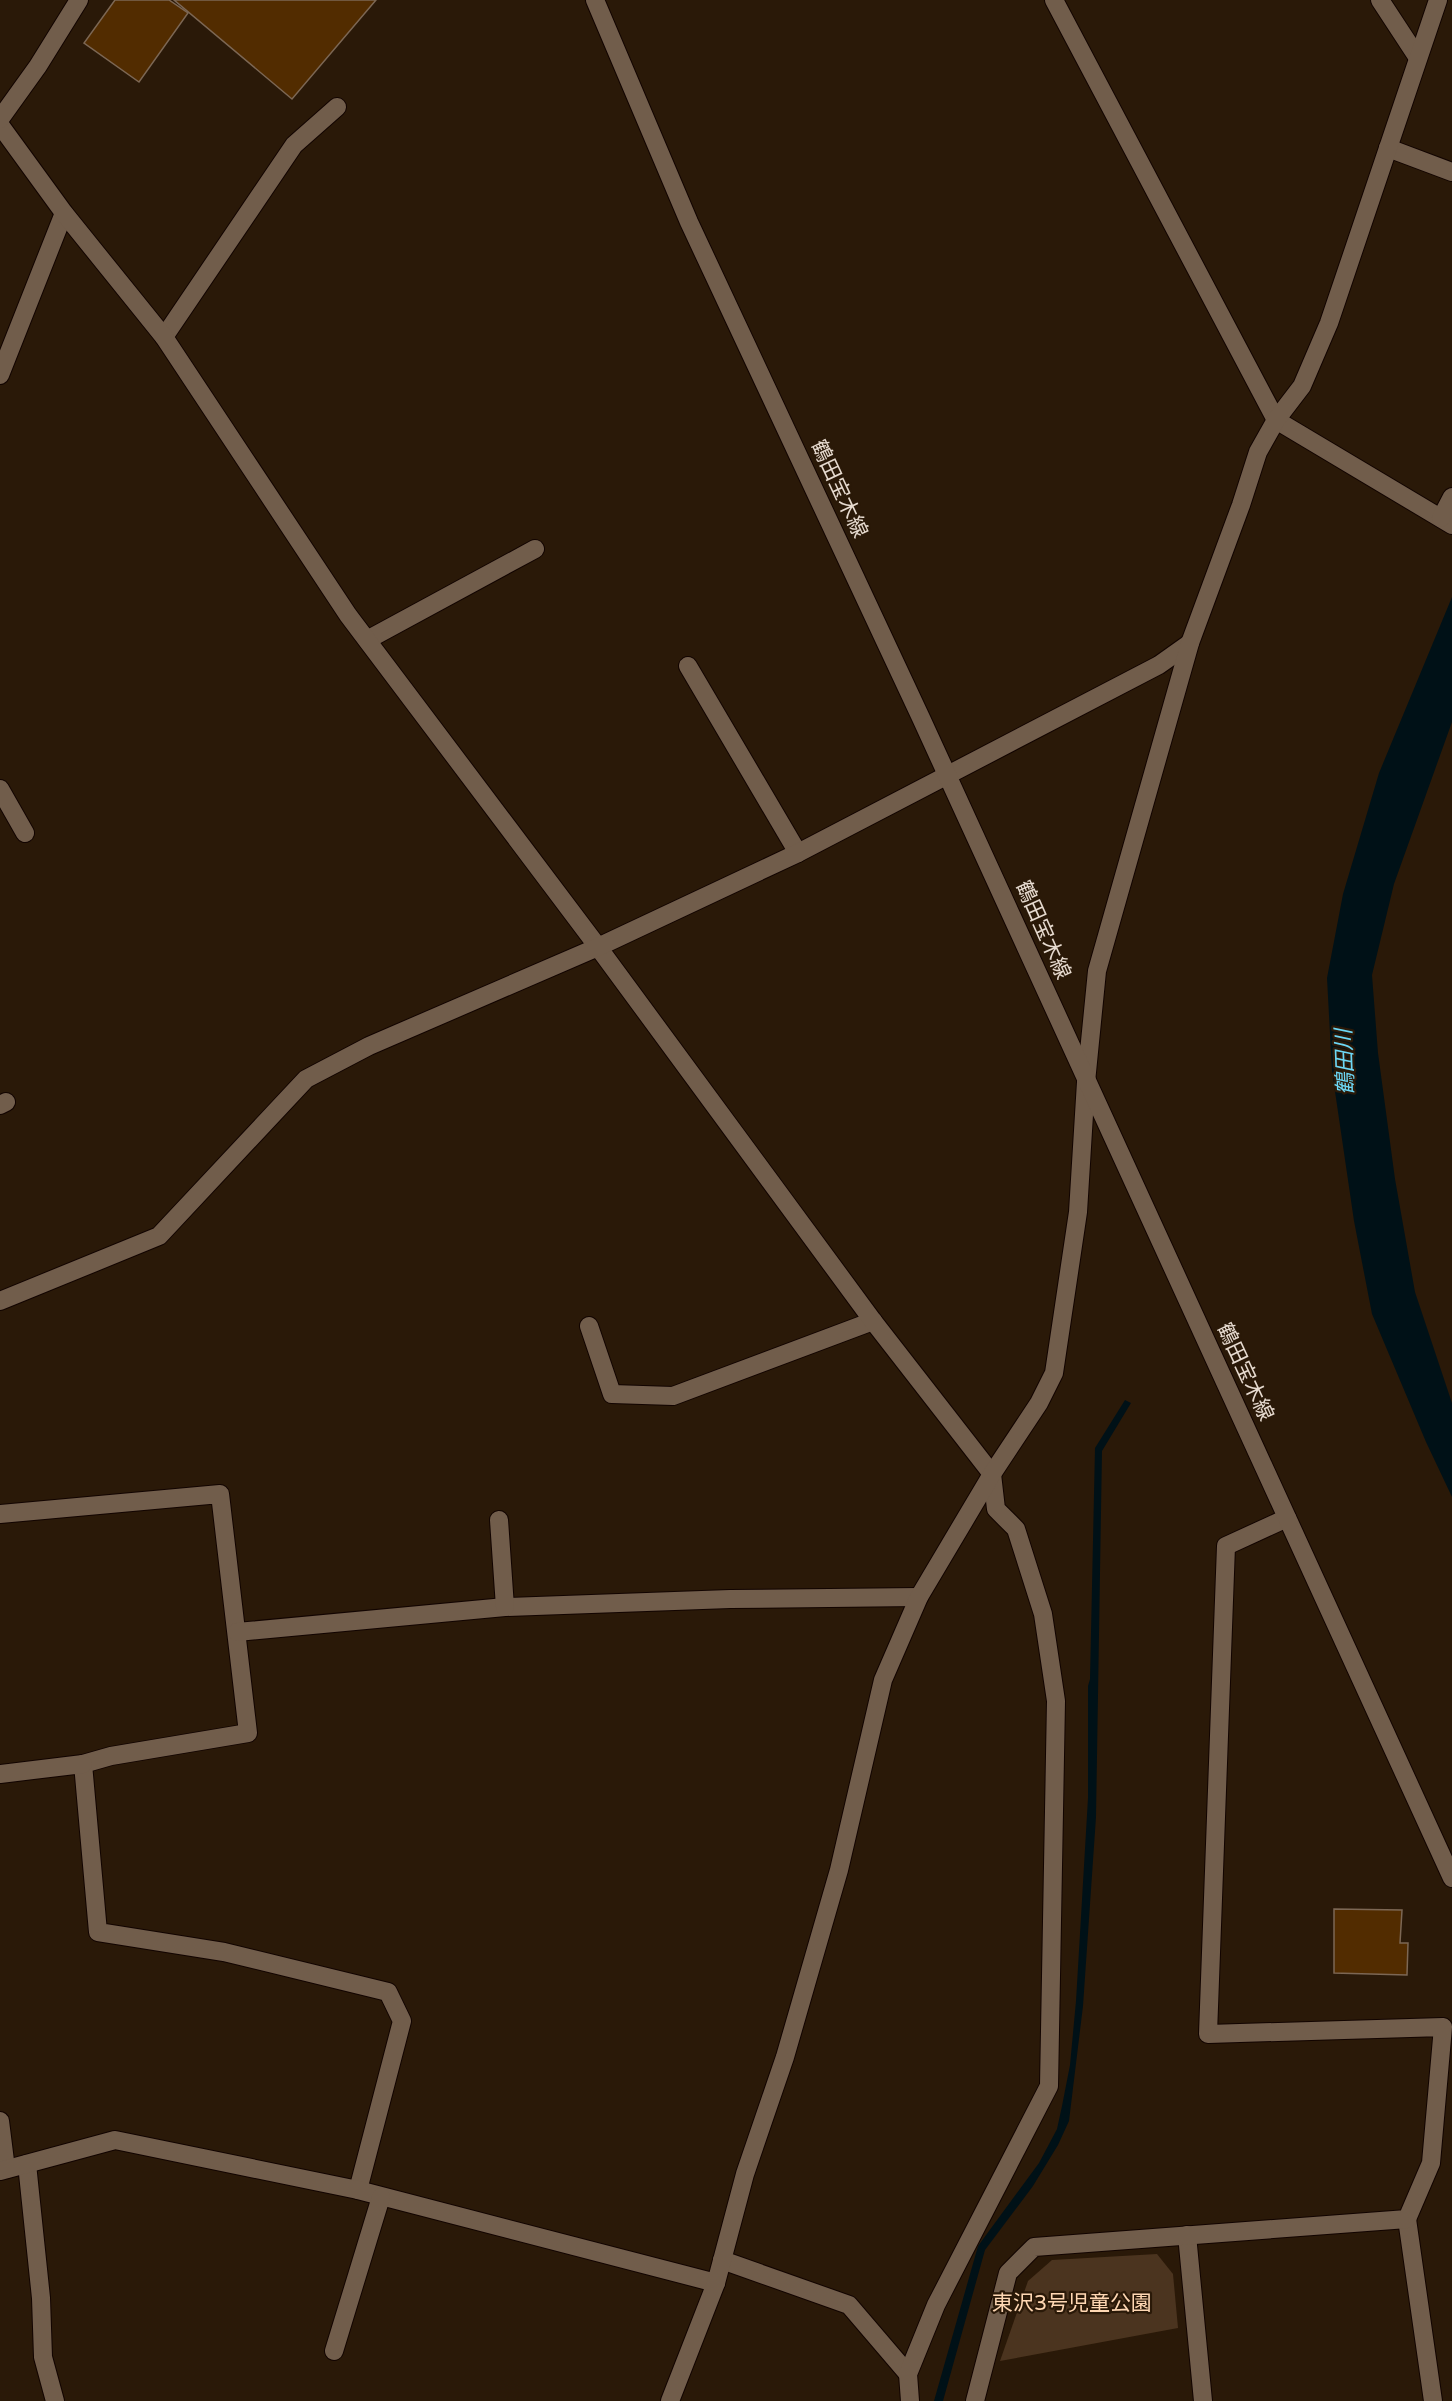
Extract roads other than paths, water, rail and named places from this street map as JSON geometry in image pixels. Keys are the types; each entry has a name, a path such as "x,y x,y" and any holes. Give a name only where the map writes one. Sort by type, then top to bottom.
{"street":[{"path":"0,119 38,66 79,0"},
{"name":"鶴田宝木線","path":"595,0 689,222 947,775 1452,1878"},
{"path":"1054,0 1276,420 1447,522 1452,496"},
{"path":"1380,0 1418,58"},
{"path":"670,2401 716,2283 746,2174 785,2057 839,1869 883,1680 918,1597 992,1474 1039,1403 1054,1373 1078,1212 1086,1082 1097,970 1190,643 1258,452 1276,420 1302,386 1329,323 1438,0"},
{"path":"165,337 294,145 337,107"},
{"path":"0,125 64,213 165,337 348,615 598,947 873,1321 992,1474 996,1509 1016,1529 1043,1614 1056,1701 1049,2086 936,2305 908,2374 910,2401"},
{"path":"1388,148 1452,171"},
{"path":"0,375 64,213"},
{"path":"367,640 535,549"},
{"path":"0,1301 159,1236 306,1079 369,1046 598,947 798,853 1159,665 1190,643"},
{"path":"688,666 798,853"},
{"path":"0,789 25,833"},
{"path":"590,1326 612,1394 673,1396 873,1321"},
{"path":"0,1514 220,1494 248,1733 111,1756 83,1764 0,1774"},
{"path":"1287,1518 1226,1546 1208,2034 1448,2025 1431,2163 1407,2219 1433,2401"},
{"path":"499,1520 505,1607"},
{"path":"237,1632 505,1607 730,1599 918,1597"},
{"path":"83,1764 98,1932 224,1952 388,1992 402,2021 358,2190"},
{"path":"0,2121 3,2170 115,2140 358,2190 716,2283"},
{"path":"27,2164 41,2298 44,2356 55,2401"},
{"path":"334,2351 381,2197"},
{"path":"975,2401 1008,2273 1034,2247 1407,2219"},
{"path":"1187,2235 1203,2401"},
{"path":"722,2260 849,2305 908,2374"}],"water":[{"name":"鶴田川","path":"1452,597 1452,722 1394,884 1372,975 1378,1053 1395,1179 1415,1292 1452,1403 1452,1497 1372,1314 1354,1221 1332,1071 1327,978 1343,894 1379,773"},
{"path":"1125,1400 1131,1403 1102,1451 1096,1817 1083,2006 1069,2121 1058,2145 1033,2186 985,2250 943,2401 934,2401 978,2246 1039,2163 1057,2129 1070,2065 1088,1798 1088,1686 1095,1448"}],"park label":[{"name":"東沢3号児童公園","path":"1072,2303"}]}
